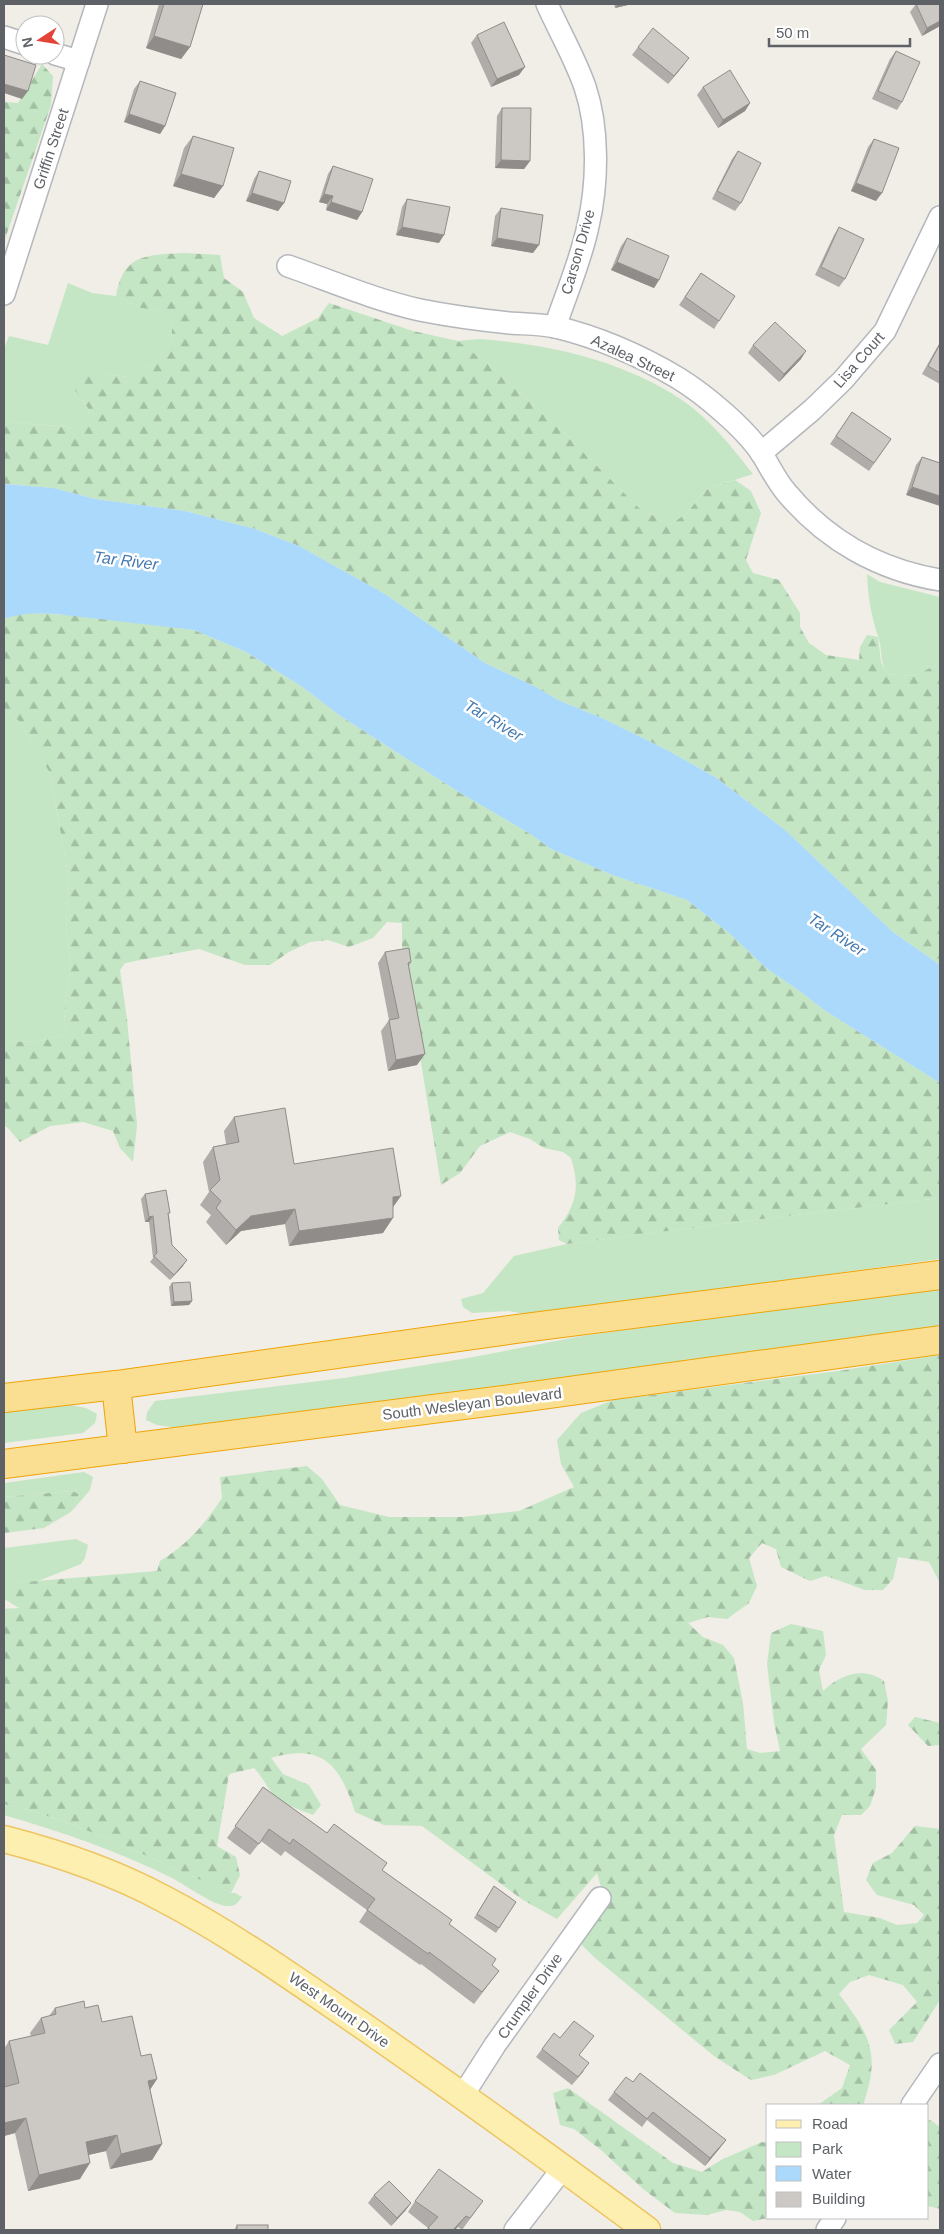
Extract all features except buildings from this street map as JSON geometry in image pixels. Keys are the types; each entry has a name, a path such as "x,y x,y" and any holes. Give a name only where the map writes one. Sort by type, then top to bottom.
{"highway":[{"path":"4,1398 116,1385 516,1330 940,1275"},
{"name":"South Wesleyan Boulevard","path":"4,1464 520,1398 940,1340"},
{"path":"116,1385 123,1449"}],"main road":[{"name":"West Mount Drive","path":"4,1839 68,1858 111,1874 163,1898 267,1960 463,2096 647,2230"}],"street":[{"name":"Griffin Street","path":"4,294 97,4"},
{"name":"Carson Drive","path":"547,4 585,87 592,117 595,152 594,188 588,226 555,327"},
{"path":"65,57 79,61"},
{"name":"Lisa Court","path":"761,453 818,404 866,354 885,331 940,218"},
{"name":"Azalea Street","path":"288,266 376,298 419,310 463,318 555,327 602,342 641,358 678,378 736,425 761,453 772,473 787,493 809,517 832,536 852,549 896,569 940,580"},
{"name":"Crumpler Drive","path":"463,2096 495,2045 600,1898"},
{"path":"913,2104 940,2064"},
{"path":"515,2230 563,2168"},
{"path":"827,2230 834,2219"}],"green space":[{"path":"43,65 53,76 51,105 4,242 4,102 18,103"},
{"path":"185,253 220,255 224,278 243,292 254,318 282,336 318,318 329,303 413,331 458,341 488,364 561,430 639,508 670,525 687,513 706,489 735,480 751,491 761,513 746,560 753,573 779,580 800,613 800,627 809,643 826,655 859,660 860,647 867,635 878,637 881,662 887,674 914,676 932,667 940,666 940,965 893,932 784,829 715,777 667,750 602,718 558,700 536,687 485,663 385,594 299,546 255,529 185,511 95,499 54,488 4,484 4,421 73,428 90,411 72,386 84,375 102,374 129,377 154,364 171,343 173,320 162,311 141,308 116,296 119,282 125,271 139,259 149,256"},
{"path":"68,283 92,293 116,296 141,308 162,311 173,320 171,343 154,364 129,377 102,374 72,386 90,411 73,428 4,421 4,349 9,336 48,345"},
{"path":"479,339 505,341 557,350 583,356 633,373 679,398 700,414 728,443 753,474 706,489 687,513 670,525 639,508 561,430 488,364 458,341"},
{"path":"867,574 880,582 940,597 940,666 932,667 914,676 887,674 869,598"},
{"path":"35,613 86,616 194,630 246,652 301,686 339,715 390,748 457,791 532,835 551,849 615,876 687,900 729,933 766,968 824,1010 940,1083 940,1198 567,1244 559,1240 558,1228 573,1203 576,1186 571,1158 563,1152 544,1148 530,1139 510,1132 480,1146 460,1173 441,1185 402,946 402,923 387,922 373,938 349,947 328,940 310,942 289,952 270,965 245,965 199,949 125,963 120,970 127,1019 137,1125 133,1162 120,1148 113,1131 83,1122 50,1126 20,1142 4,1126 4,1042 41,1041 66,1034 64,1012 71,965 66,929 69,880 50,773 18,720 4,711 4,619 16,615"},
{"path":"4,711 18,720 50,773 69,880 66,929 71,965 64,1012 66,1034 41,1041 4,1042"},
{"path":"940,1198 940,1259 530,1315 509,1311 472,1313 463,1307 461,1299 483,1293 514,1256 567,1244"},
{"path":"940,1286 940,1328 191,1430 157,1425 146,1420 147,1412 155,1401 344,1378 468,1358 582,1336"},
{"path":"940,1355 940,1583 929,1562 898,1557 893,1579 883,1590 865,1590 826,1576 810,1581 781,1567 776,1549 762,1543 749,1558 757,1586 749,1603 727,1619 708,1617 688,1623 703,1637 723,1645 734,1658 743,1703 747,1749 760,1753 780,1751 774,1722 767,1664 771,1633 791,1624 823,1631 826,1655 819,1670 823,1691 830,1685 852,1674 868,1674 884,1681 888,1701 886,1725 861,1749 876,1770 876,1788 870,1806 861,1815 842,1815 834,1835 844,1912 880,1918 897,1925 917,1923 924,1915 914,1905 877,1895 866,1880 873,1863 892,1853 915,1826 940,1829 940,2000 913,2042 895,2044 889,2030 917,2002 903,1985 869,1975 850,1982 839,1994 858,2021 869,2046 871,2072 863,2104 819,2104 842,2088 850,2065 825,2051 774,2075 751,2080 714,2056 595,1958 581,1944 605,1901 597,1873 557,1919 523,1900 422,1826 384,1825 355,1812 336,1770 316,1756 289,1754 271,1758 283,1774 309,1785 321,1805 313,1815 292,1807 277,1798 254,1768 229,1774 217,1846 236,1857 240,1875 231,1893 91,1832 62,1821 4,1804 4,1609 19,1608 4,1599 4,1587 12,1583 157,1571 160,1561 195,1533 222,1498 220,1477 307,1466 322,1479 340,1505 389,1517 462,1517 519,1511 574,1487 561,1464 557,1440 581,1413 613,1400 838,1371"},
{"path":"66,1404 86,1408 97,1414 95,1423 83,1433 4,1443 4,1411"},
{"path":"84,1472 93,1477 90,1490 71,1512 79,1494 72,1491 4,1497 4,1483"},
{"path":"72,1491 79,1494 71,1512 44,1528 4,1533 4,1497"},
{"path":"76,1539 88,1545 85,1558 81,1564 38,1581 12,1583 4,1587 4,1548"},
{"path":"915,1717 940,1723 940,1745 928,1746 908,1725"},
{"path":"4,1804 62,1821 91,1832 242,1897 232,1906 224,1906 172,1878 131,1859 68,1835 4,1815"},
{"path":"568,2088 673,2163 702,2172 721,2160 762,2142 766,2143 766,2218 753,2221 740,2212 726,2210 707,2215 675,2213 643,2189 601,2150 574,2129 560,2125 553,2093"},
{"path":"929,2120 940,2127 940,2209 929,2206"}],"water":[{"name":"Tar River","path":"4,484 54,488 95,499 185,511 255,529 299,546 385,594 485,663 536,687 558,700 602,718 667,750 715,777 784,829 893,932 940,965 940,1083 824,1010 766,968 729,933 687,900 615,876 551,849 532,835 457,791 390,748 339,715 301,686 246,652 194,630 56,614 29,614 4,619"}]}
